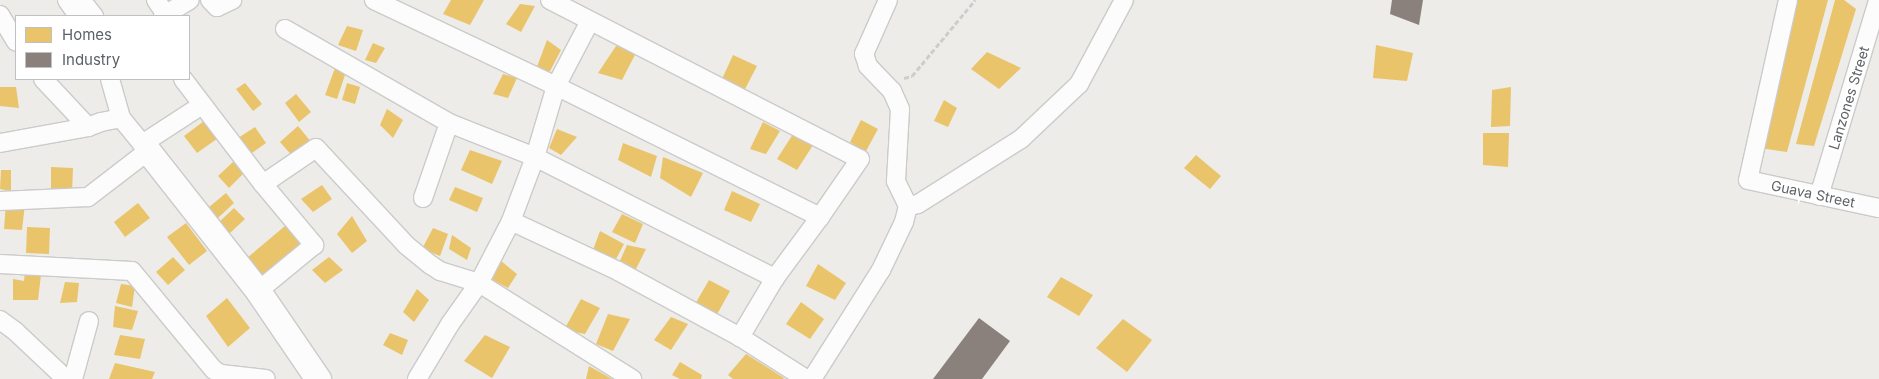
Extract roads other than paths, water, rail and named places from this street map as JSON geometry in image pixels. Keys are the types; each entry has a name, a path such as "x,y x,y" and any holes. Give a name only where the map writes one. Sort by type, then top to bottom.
{"street":[{"path":"68,0 77,15"},
{"path":"81,0 93,15"},
{"path":"162,10 190,0"},
{"path":"210,0 217,7 232,0"},
{"path":"374,0 556,86 820,218"},
{"path":"550,0 860,158 820,218 774,278 740,337"},
{"path":"812,379 881,270 904,222 908,206 896,181 900,109 897,99 868,66 864,54 888,0"},
{"path":"908,206 918,204 1027,133 1079,84 1124,0"},
{"name":"Guava Street","path":"1788,0 1748,180 1879,208"},
{"name":"Lanzones Street","path":"1819,196 1878,0"},
{"path":"0,15 15,40"},
{"path":"418,379 450,324 479,283 511,221 535,157 556,86 590,20"},
{"path":"285,29 449,122 535,157 774,278"},
{"path":"44,80 88,127"},
{"path":"110,80 122,118 258,291 318,379"},
{"path":"185,80 263,184 314,245 258,291"},
{"path":"0,201 88,198 145,148 202,105"},
{"path":"0,143 88,127 101,122 122,118"},
{"path":"423,198 449,122"},
{"path":"263,184 316,148 406,245 440,271 479,283 632,379"},
{"path":"511,221 618,271 740,337 806,379"},
{"path":"0,264 132,271 214,370 221,374 266,379"},
{"path":"0,320 15,331 66,379"},
{"path":"73,379 89,321"}]}
